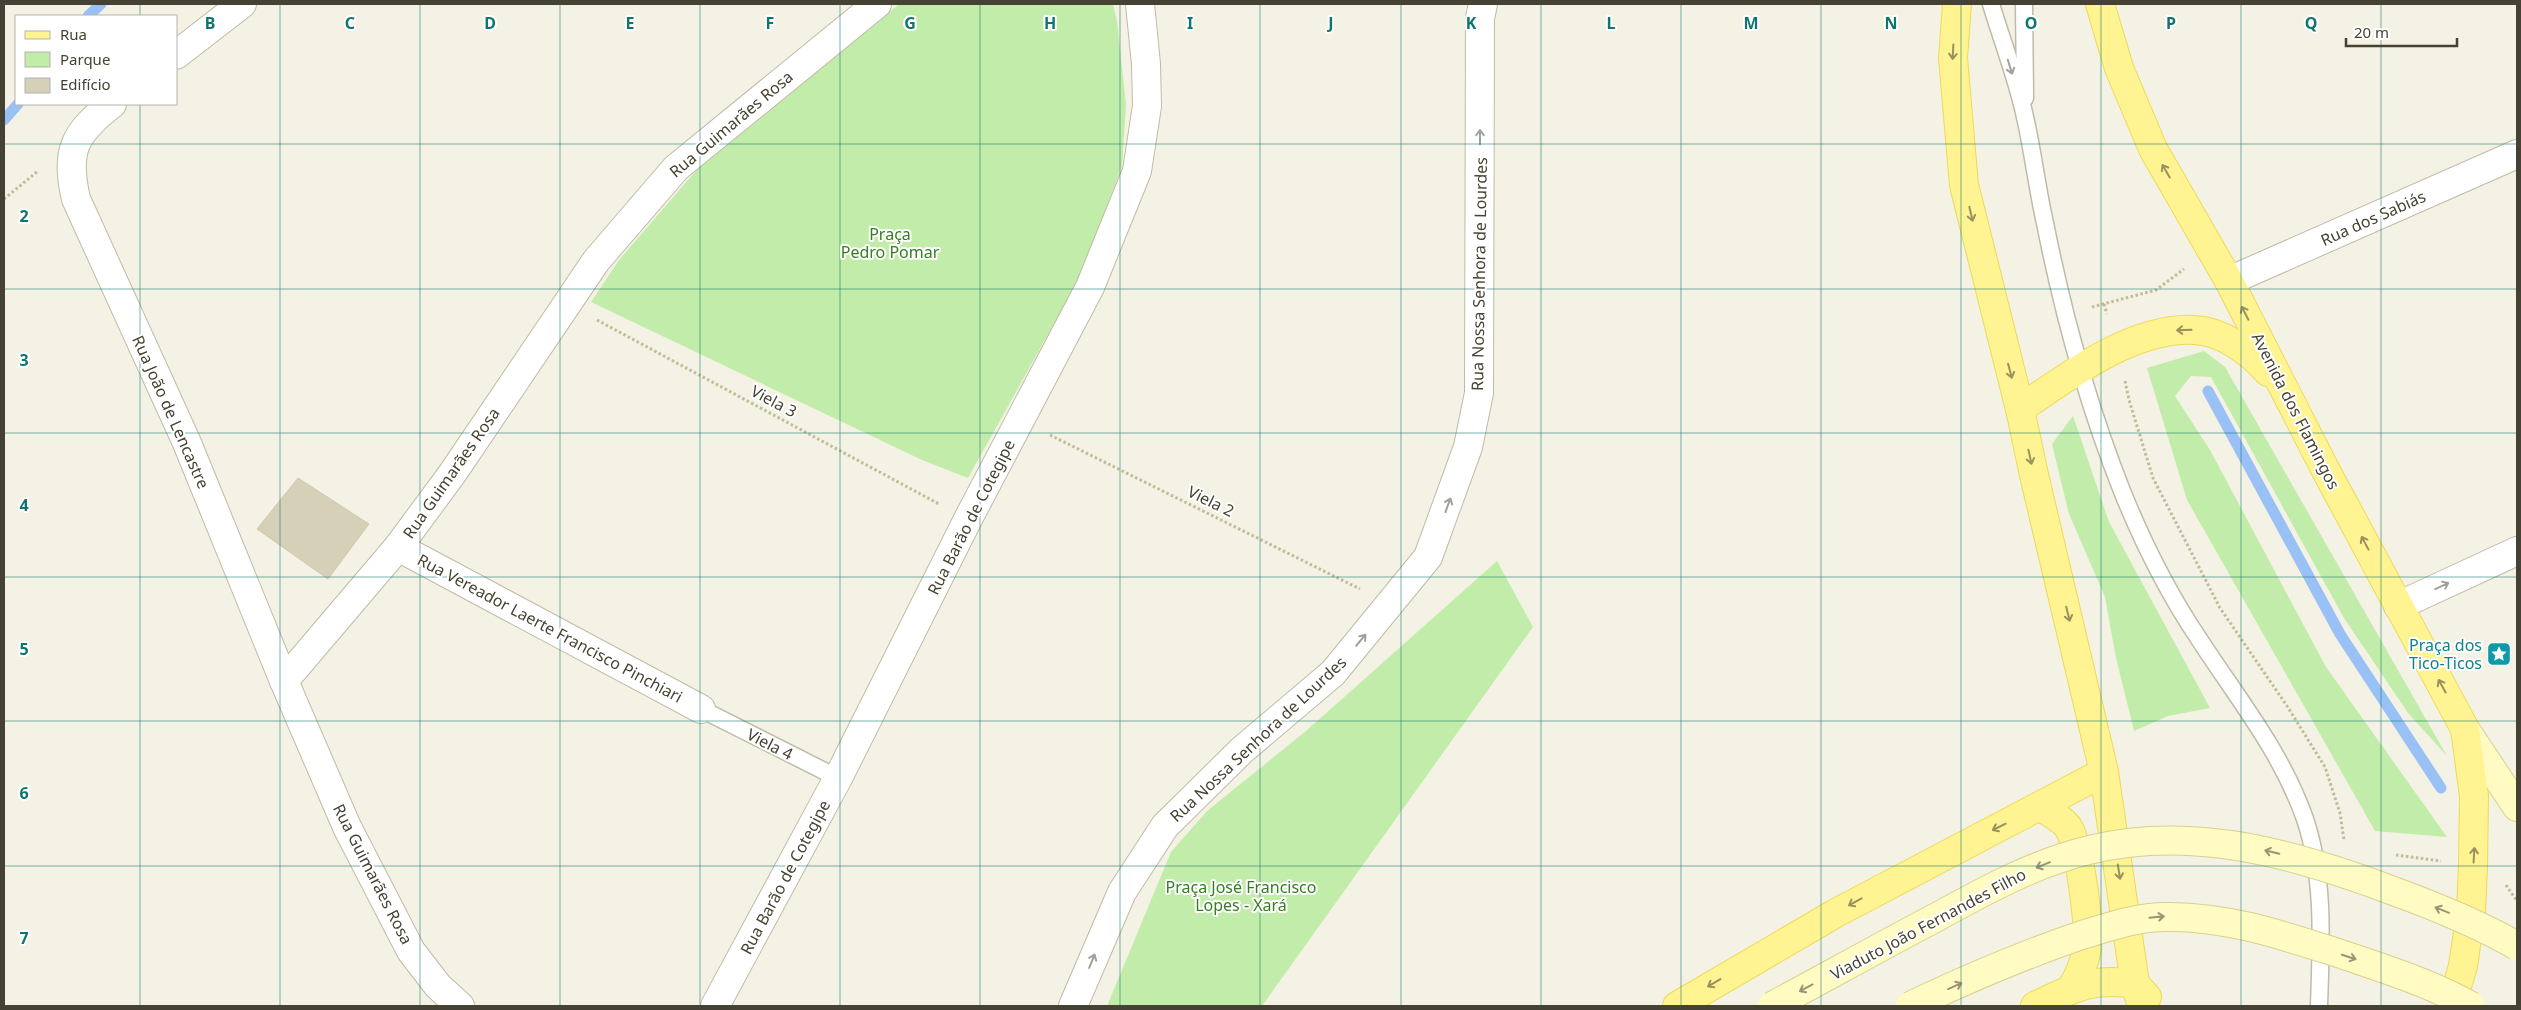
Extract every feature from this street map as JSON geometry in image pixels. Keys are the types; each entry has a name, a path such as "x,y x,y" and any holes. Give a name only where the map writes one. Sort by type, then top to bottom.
{"main road":[{"path":"1957,4 1953,58 1964,185 2020,409 2104,772 2139,995"},
{"name":"Avenida dos Flamingos","path":"2099,10 2119,68 2153,149 2229,281 2283,388 2465,729 2516,804"},
{"path":"2020,409 2079,369 2148,336 2174,330 2196,330 2237,344 2261,364 2283,388"},
{"path":"2451,1006 2463,966 2470,912 2473,866 2474,796 2465,729"},
{"path":"1677,1006 1836,913 1949,851 2040,807 2104,772"},
{"path":"2040,807 2055,815 2068,827 2075,843 2087,935 2083,966 2072,989"},
{"name":"Viaduto João Fernandes Filho","path":"1772,1006 1975,896 2021,874 2090,850 2135,842 2178,840 2213,842 2281,854 2367,881 2416,899 2517,946"},
{"path":"1910,1006 2056,944 2107,927 2164,916 2200,918 2259,928 2362,961 2472,1006"},
{"path":"2035,1006 2072,989 2095,982 2116,981 2155,1006"}],"street":[{"path":"178,53 242,4"},
{"name":"Rua Guimarães Rosa","path":"460,1006 438,986 412,951 347,828 284,681 398,547 452,474 596,262 676,168 877,4"},
{"name":"Rua Barão de Cotegipe","path":"715,1006 838,778 968,519 1090,287 1137,171 1147,106 1146,64 1140,4"},
{"name":"Rua Nossa Senhora de Lourdes","path":"1073,1006 1122,892 1165,826 1241,751 1333,673 1428,557 1468,448 1479,393 1480,18 1483,4"},
{"name":"Rua João de Lencastre","path":"111,105 89,122 75,141 72,182 76,199 187,443 284,681"},
{"name":"Rua dos Sabiás","path":"2229,281 2517,154"},
{"name":"Rua Vereador Laerte Francisco Pinchiari","path":"398,547 701,709"},
{"path":"2398,606 2517,551"}],"lane":[{"path":"1991,4 2025,115 2044,222 2079,369 2122,490 2148,551 2199,640 2269,742 2287,775 2306,822 2317,877 2321,931 2320,1006"},
{"path":"2024,4 2025,115"},
{"name":"Viela 4","path":"701,709 838,778"}],"path":[{"path":"2087,308 2156,290 2188,266"},
{"name":"Viela 3","path":"568,304 968,519"},
{"path":"2104,304 2107,314"},
{"path":"2124,374 2129,400 2153,478 2220,608 2287,706 2325,767 2340,813 2346,847"},
{"name":"Viela 2","path":"1020,420 1391,604"}],"green space":[{"name":"Praça Pedro Pomar","path":"899,4 1113,4 1117,21 1126,105 1122,166 1081,275 968,478 922,460 591,302 619,260 700,166"},
{"path":"2204,351 2225,367 2447,756 2408,713 2344,618 2211,377 2191,376 2175,396 2210,450 2326,667 2447,837 2375,831 2187,500 2147,368"},
{"path":"2073,416 2109,522 2210,708 2168,716 2134,731 2116,658 2105,597 2069,514 2052,444"},
{"name":"Praça José Francisco Lopes - Xará","path":"1497,561 1533,627 1262,1006 1107,1006 1171,852 1207,811 1306,731"}],"building":[{"path":"298,478 369,524 328,579 257,529"}],"waterway":[{"path":"89,15 101,4"},
{"path":"4,120 17,105"},
{"path":"2208,391 2340,634 2441,788"}],"place":[{"name":"Praça dos Tico-Ticos","path":"2499,654"}]}
